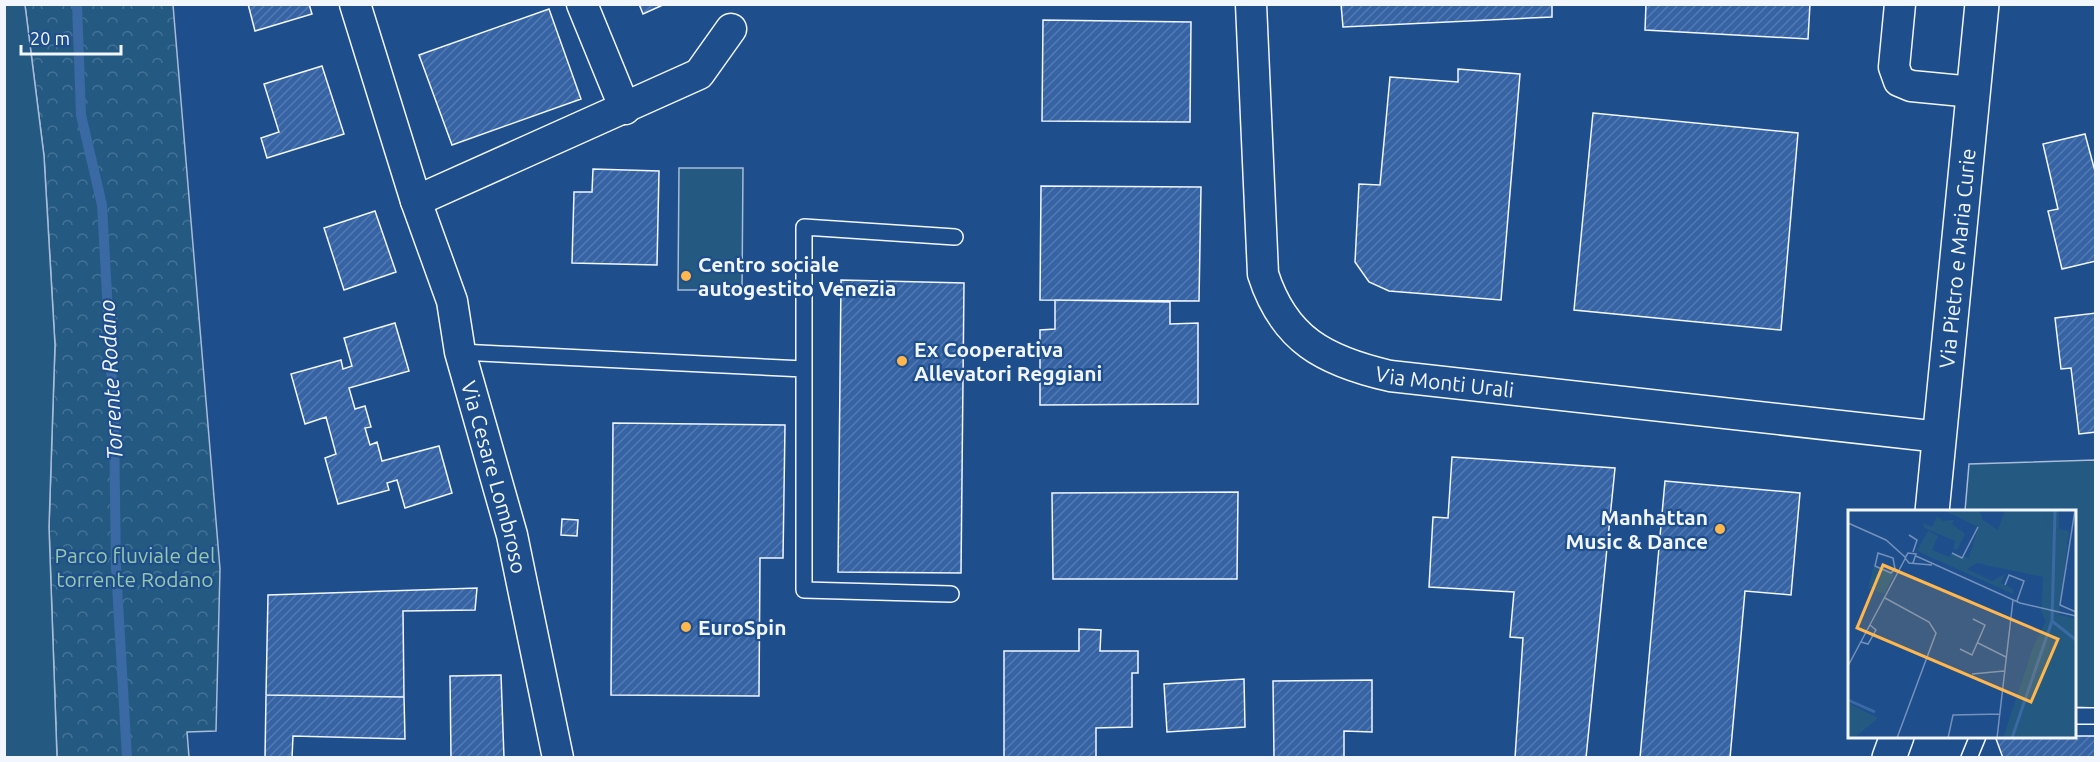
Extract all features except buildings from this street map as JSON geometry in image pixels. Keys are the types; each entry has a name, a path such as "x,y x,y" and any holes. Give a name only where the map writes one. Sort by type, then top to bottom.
{"main road":[{"name":"Via Pietro e Maria Curie","path":"1932,510 1982,4"},
{"path":"1889,758 1897,738"},
{"path":"1905,758 1907,738"}],"street":[{"name":"Via Cesare Lombroso","path":"355,4 416,201 452,301 460,352 512,535 558,758"},
{"path":"582,4 625,109"},
{"name":"Via Monti Urali","path":"1251,4 1263,274 1271,300 1291,330 1323,354 1352,368 1390,376 1940,437"},
{"path":"1900,4 1894,67 1899,81 1911,86 1973,92"},
{"path":"416,201 699,74 731,29"}],"lane":[{"path":"951,594 804,590 804,226 955,237"},
{"path":"460,352 804,369"},
{"path":"2076,716 2096,716"},
{"path":"1969,758 1977,738"}],"green space":[{"path":"4,5 25,5 44,156 55,345 49,527 57,757 5,757"},
{"name":"Parco fluviale del torrente Rodano","path":"25,5 173,5 220,569 216,731 187,732 189,757 57,757 49,527 55,345 44,156"},
{"path":"679,168 743,168 742,290 678,290"},
{"path":"2095,460 2095,708 2076,707 2076,510 1965,510 1969,464"}],"waterway":[{"name":"Torrente Rodano","path":"77,4 81,115 102,205 114,421 116,568 127,758"}],"place":[{"name":"Centro sociale autogestito Venezia","path":"686,276"},
{"name":"Ex Cooperativa Allevatori Reggiani","path":"902,361"},
{"name":"Manhattan Music & Dance","path":"1720,529"},
{"name":"EuroSpin","path":"686,627"}]}
